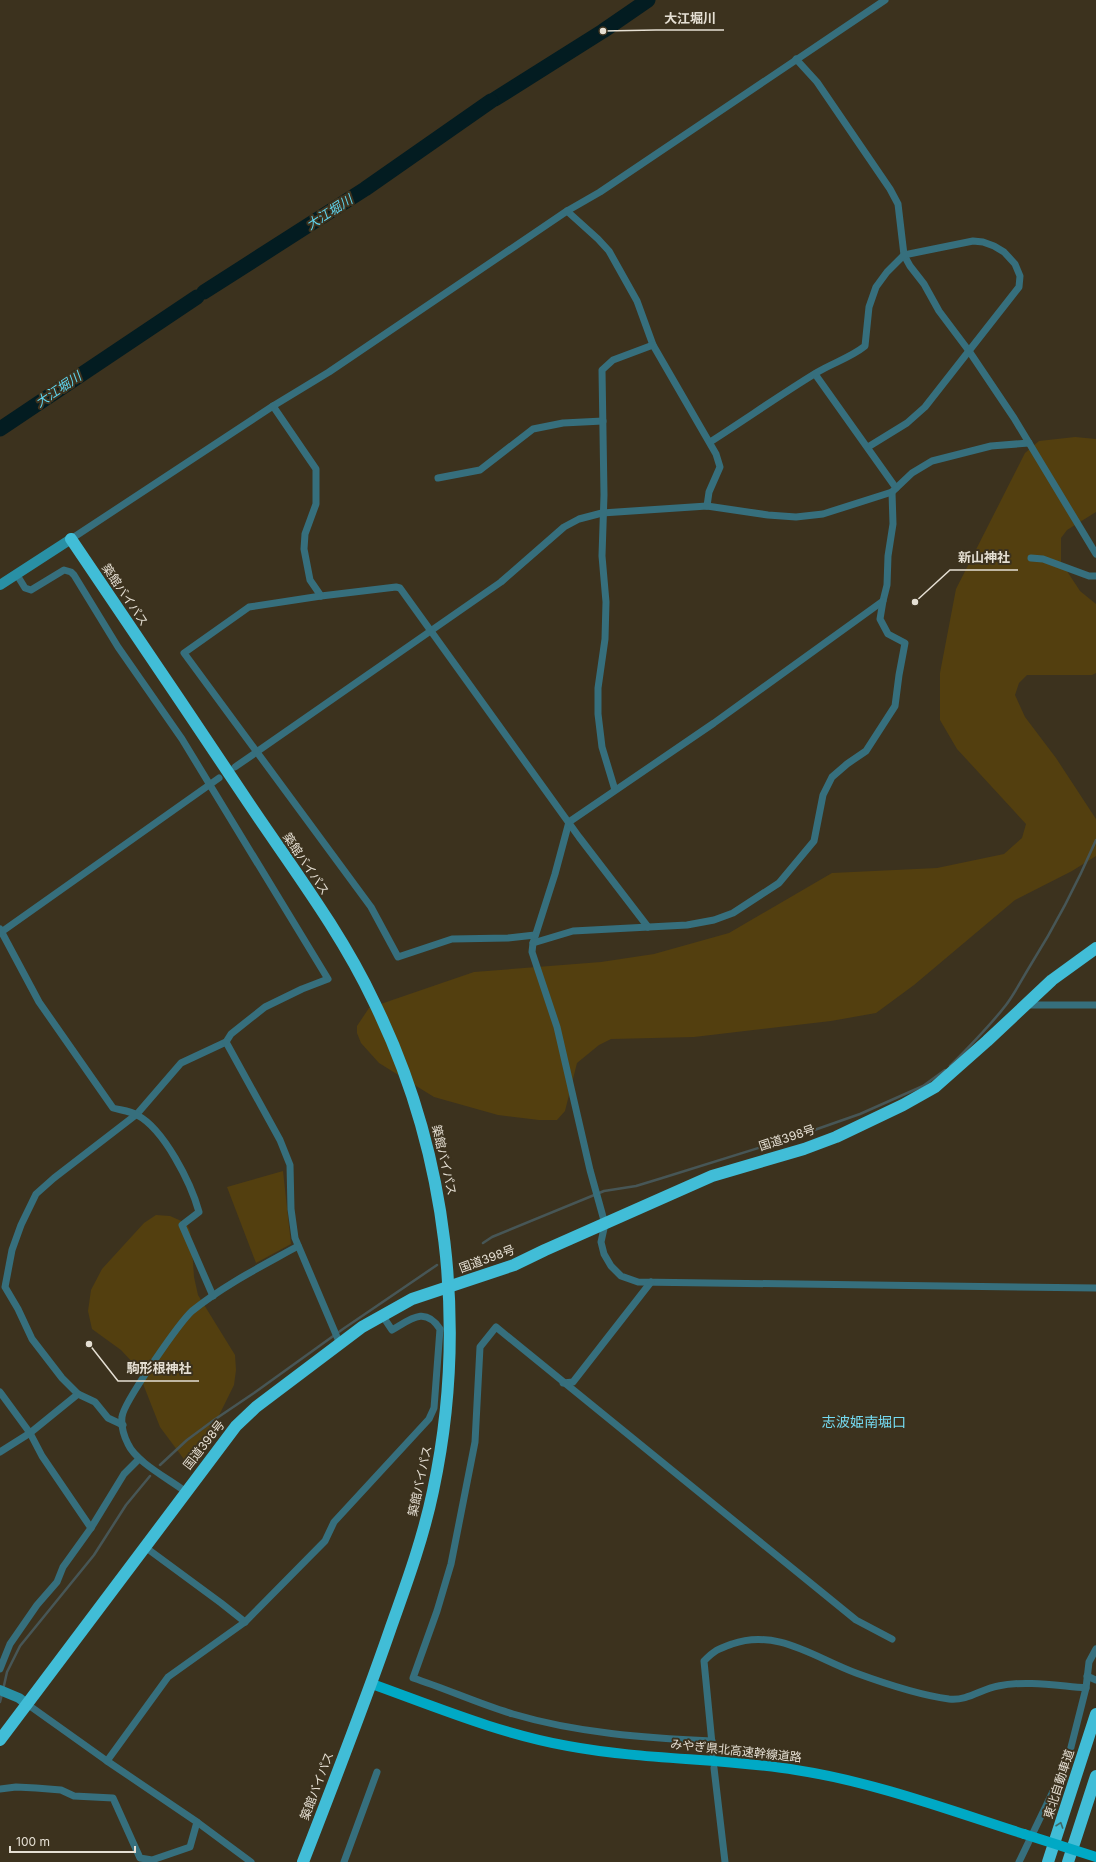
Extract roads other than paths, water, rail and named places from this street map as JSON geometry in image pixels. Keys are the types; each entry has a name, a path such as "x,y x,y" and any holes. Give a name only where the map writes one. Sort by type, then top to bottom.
{"highway":[{"name":"築館バイパス","path":"71,539 178,696 320,910 374,1000 398,1054 410,1089 430,1156 443,1224 449,1287 450,1323 448,1400 442,1446 433,1493 410,1574 372,1684 303,1862"},
{"name":"国道398号","path":"0,1740 236,1426 256,1407 338,1340 412,1299 514,1265 712,1176 804,1149 836,1137 904,1105 935,1087 1052,980 1096,948"},
{"name":"東北自動車道","path":"1048,1862 1096,1714"},
{"path":"1068,1862 1096,1776"}],"main road":[{"name":"みやぎ県北高速幹線道路","path":"372,1684 463,1717 545,1742 618,1753 747,1763 829,1776 897,1794 1096,1857"}],"street":[{"path":"0,585 17,576 273,406 329,372 567,211 600,192 885,0"},
{"path":"796,59 817,82 892,194 898,204 904,255 939,311 969,351 1029,443 1096,554"},
{"path":"567,211 598,238 609,251 637,301 653,345 716,454 720,467 709,492 707,506"},
{"path":"710,442 815,374 834,363 852,356 865,346 869,307 876,287 887,272 904,255 973,241 994,246 1004,252 1015,264 1020,276 1019,287 925,407 907,422 868,447"},
{"path":"615,790 602,747 598,714 598,688 605,639 606,602 602,573 602,370 613,360 653,345"},
{"path":"533,943 573,931 687,925 714,920 733,913 779,883 814,841 823,795 832,777 846,764 866,751 894,706 905,643 888,634 880,619 887,585 888,556 893,524 894,490 868,447 815,374"},
{"path":"273,406 316,469 316,504 305,534 304,549 310,580 321,596"},
{"path":"438,478 480,470 533,429 563,423 602,421"},
{"path":"235,767 501,582 564,527 579,519 602,513 707,506 768,515 796,517 823,514 894,490 912,473 932,461 991,446 1029,443"},
{"path":"1031,558 1043,559 1089,576 1096,576"},
{"path":"17,576 25,588 31,590 61,571 64,570 71,572 118,647 182,739 208,785 328,979 302,989 265,1007 231,1034 226,1042 181,1063 137,1114 59,1174 36,1194 21,1225 12,1250 5,1287 18,1309 32,1340 62,1378 78,1394 95,1402 108,1418 123,1425"},
{"path":"535,935 508,938 452,939 398,957 370,907 184,653 249,607 321,596 400,588 429,631 648,927"},
{"path":"883,601 714,723 569,822 555,874 535,935 532,952 558,1027 595,1189 605,1224 601,1242 604,1254 611,1266 621,1276 638,1282 1096,1288"},
{"path":"213,1296 182,1225 199,1212 195,1197 177,1159 153,1129 137,1114 113,1108 39,1002 1,931 219,778"},
{"path":"1026,1005 1096,1005"},
{"path":"226,1042 280,1140 290,1166 291,1208 295,1238 338,1340"},
{"path":"186,1492 139,1458 128,1445 122,1417 126,1405 158,1356 191,1312 213,1296 298,1246"},
{"path":"563,1383 572,1382 651,1282"},
{"path":"107,1762 168,1677 245,1622 325,1541 334,1522 429,1419 434,1408 440,1329 434,1320 423,1316 412,1319 392,1330 382,1315"},
{"path":"712,1741 599,1732 537,1720 512,1714 413,1678 437,1611 451,1564 475,1442 480,1347 496,1327 856,1620 892,1639"},
{"path":"0,1392 30,1433 42,1456 91,1528"},
{"path":"0,1452 30,1433 78,1394"},
{"path":"0,1669 10,1644 37,1605 57,1582 63,1567 91,1528 124,1474 139,1458"},
{"path":"145,1547 245,1622"},
{"path":"713,1754 704,1661 714,1650 744,1640 774,1640 796,1646 854,1673 927,1696 951,1700 970,1698 997,1686 1026,1683 1086,1688"},
{"path":"1019,1862 1069,1755 1086,1688 1089,1662 1096,1649"},
{"path":"1087,1676 1096,1680"},
{"path":"0,1690 14,1695 107,1762 197,1822 251,1862"},
{"path":"714,1768 725,1862"},
{"path":"344,1862 377,1772"},
{"path":"0,1789 16,1787 36,1788 61,1790 74,1796 113,1798 140,1858 152,1860 190,1847 197,1822"}],"waterway":[{"name":"大江堀川","path":"495,99 603,31 648,0"},
{"name":"大江堀川","path":"204,292 365,189 491,101"},
{"name":"大江堀川","path":"0,429 197,297"},
{"path":"950,1066 986,1029 1012,996 1057,920 1096,840"},
{"path":"483,1243 492,1237 604,1191 636,1186 800,1135 860,1114 923,1086 945,1070"},
{"path":"160,1465 187,1440 214,1420 437,1265"},
{"path":"3,1690 7,1672 20,1646 94,1555 126,1505 150,1476"},
{"path":"0,1702 2,1694"}],"place":[{"name":"大江堀川","path":"603,31"},
{"name":"新山神社","path":"915,602"},
{"name":"駒形根神社","path":"89,1344"}],"district":[{"name":"志波姫南堀口","path":"864,1422"}]}
